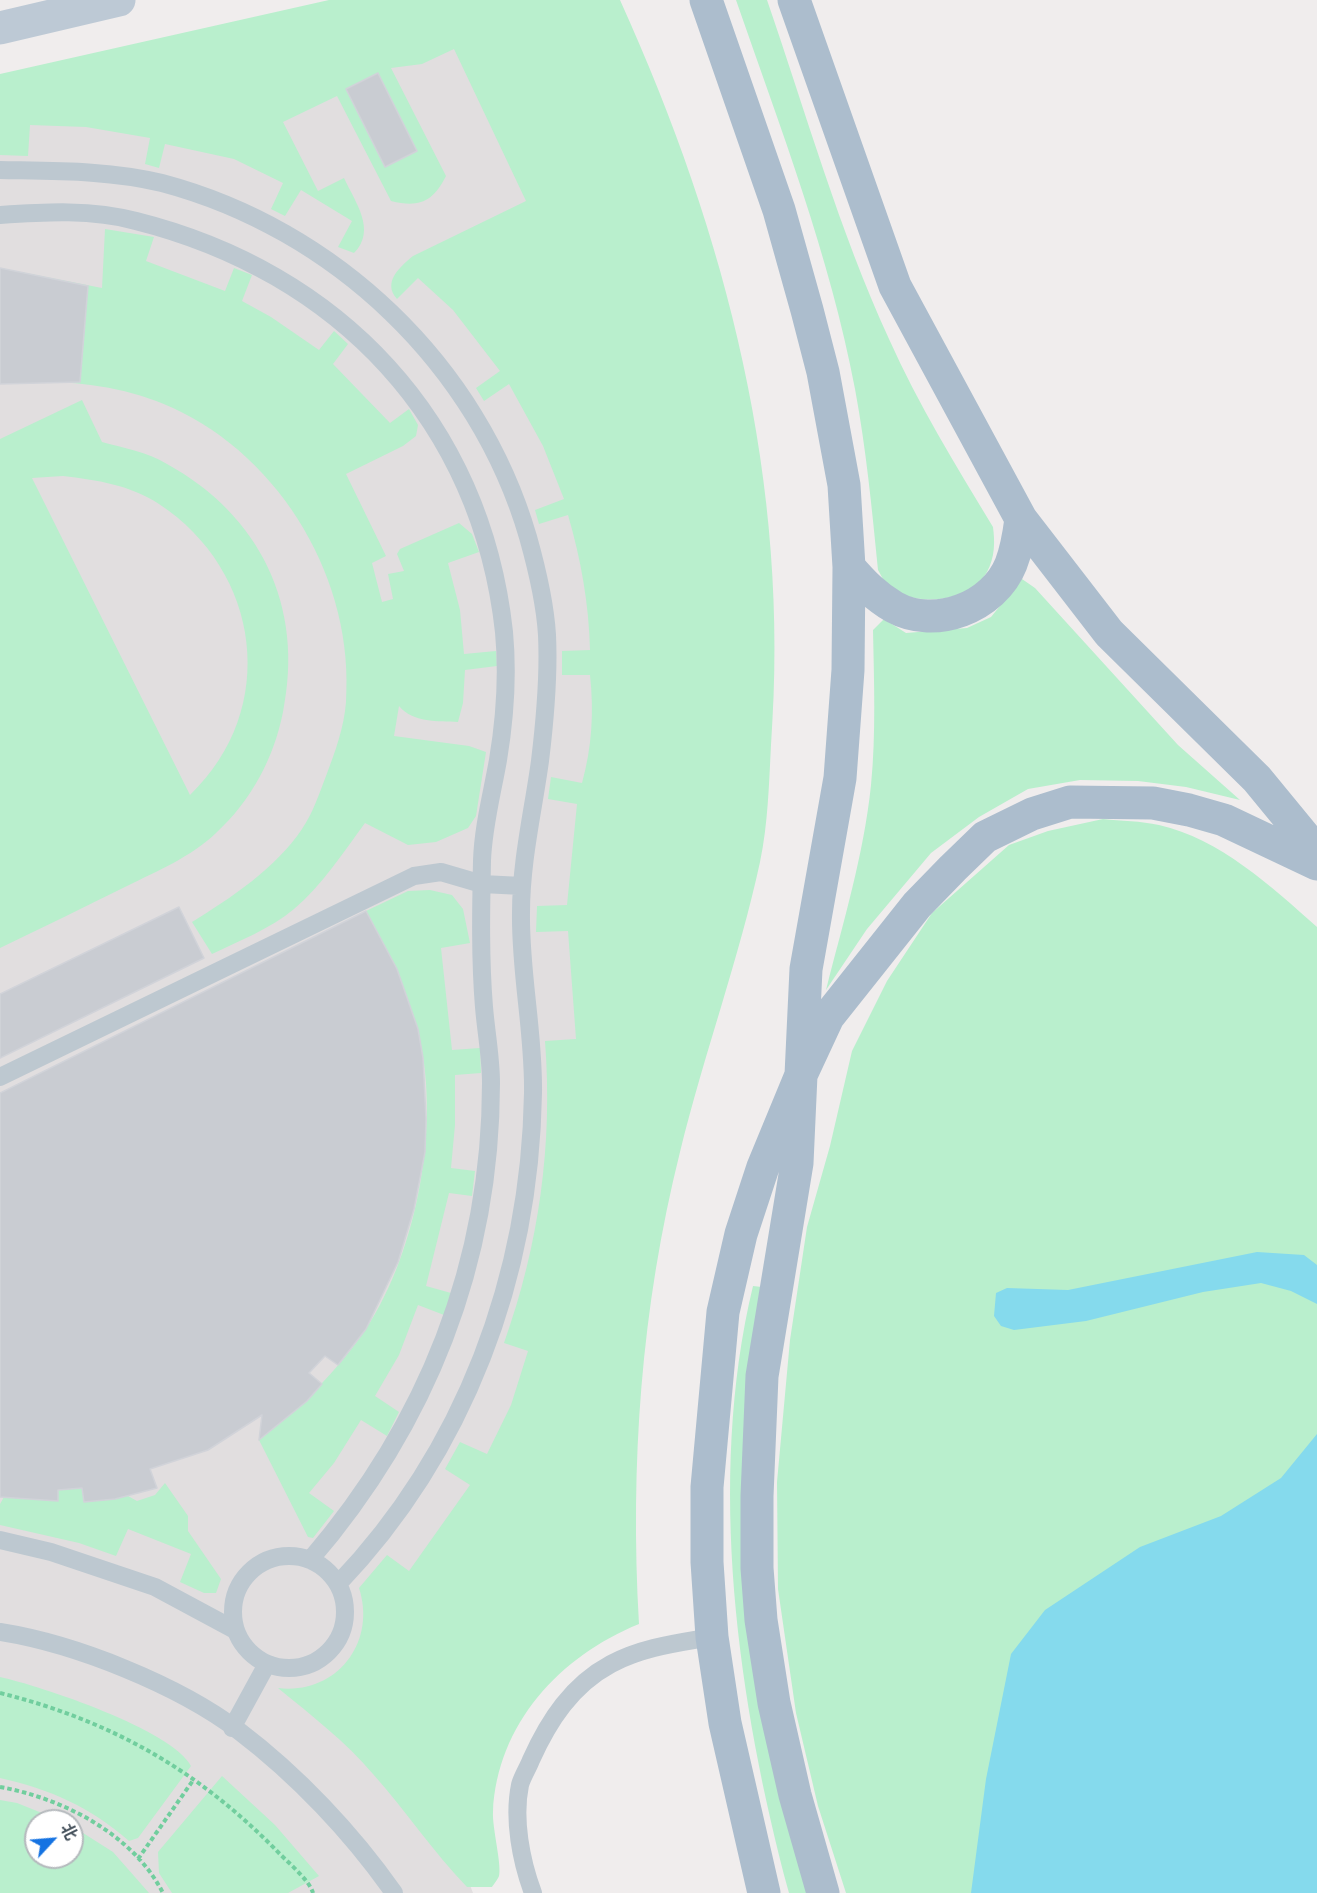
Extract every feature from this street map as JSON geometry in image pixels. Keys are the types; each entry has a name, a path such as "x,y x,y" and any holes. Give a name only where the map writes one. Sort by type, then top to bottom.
{"main road":[{"path":"0,28 119,0"},
{"path":"706,0 779,210 818,351 844,485 849,567 848,670 840,778 806,969 797,1163 762,1376 757,1568 761,1620 774,1703 795,1795 824,1893"},
{"path":"794,0 895,286 1021,519 1109,633 1257,779 1317,852"},
{"path":"849,567 870,591 896,608 939,616 961,612 997,586 1011,566 1018,542 1021,519"},
{"path":"764,1893 725,1723 712,1637 707,1562 707,1487 723,1311 748,1212 763,1167 828,1017 917,905 985,837 1032,814 1071,802 1153,803 1224,820 1317,864"}],"lane":[{"path":"0,170 108,174 161,183 262,220 309,247 367,290 429,352 461,394 495,454 520,512 538,571 547,631 540,759 522,866 521,968 532,1055 532,1127 527,1183 508,1281 488,1343 426,1471 390,1525 338,1584"},
{"path":"0,215 63,213 134,220 225,250 279,277 329,311 364,343 415,400 453,460 478,519 491,558 501,615 506,696 501,741 484,834 482,884 484,1008 491,1080 486,1172 466,1273 456,1311 438,1360 390,1452 335,1531 310,1560"},
{"path":"0,1077 414,876 441,872 482,884 522,886"},
{"path":"0,1539 100,1568 155,1587 235,1630"},
{"path":"292,1556 310,1560 326,1570 338,1584 344,1602 345,1620 339,1639 328,1653 312,1664 294,1669 267,1664 258,1660 244,1646 235,1630 232,1612 235,1594 244,1578 257,1565 274,1558 292,1556"},
{"path":"0,1632 94,1657 206,1709 265,1752 294,1779 394,1893"},
{"path":"533,1893 522,1850 518,1816 520,1784 546,1728 564,1702 585,1682 611,1664 638,1652 712,1637"},
{"path":"232,1728 267,1664"}],"path":[{"path":"0,1693 74,1714 109,1729 195,1779 254,1828 292,1866 313,1893"},
{"path":"138,1859 195,1779"},
{"path":"0,1787 21,1791 88,1818 138,1859 163,1893"}],"shaded area":[{"path":"478,0 639,425 511,1678 468,1880 473,1893 0,1893 0,118"}],"green space":[{"path":"329,0 620,0 658,89 692,179 720,271 743,363 760,457 771,552 775,648 770,774 765,833 752,898 680,1152 656,1269 642,1386 638,1445 636,1505 639,1624 583,1654 559,1674 520,1722 506,1750 497,1780 493,1819 500,1871 492,1887 467,1887 363,1762 328,1729 278,1688 299,1688 318,1683 334,1674 347,1661 357,1646 362,1628 363,1608 359,1588 387,1555 409,1571 470,1485 445,1469 460,1442 487,1454 511,1405 528,1351 504,1343 526,1269 541,1194 547,1118 545,1041 576,1039 568,931 536,932 537,906 567,905 577,804 548,799 551,777 582,783 588,756 592,716 590,675 562,675 562,651 590,650 586,599 568,515 539,524 535,510 564,499 543,446 509,384 484,401 476,388 500,371 453,310 418,278 397,299 391,287 394,275 413,256 526,201 454,49 422,64 391,68 446,176 436,192 424,201 410,204 391,201 337,96 283,122 318,191 344,178 358,206 364,225 361,244 354,253 338,247 352,221 301,190 285,216 271,209 283,183 234,159 165,144 159,168 145,164 150,138 86,127 30,125 28,156 0,155 0,74"},
{"path":"736,0 767,0 839,214 871,298 900,363 925,411 993,527 994,550 987,572 979,582 955,596 926,599 899,593 888,585 878,570 862,434 845,339 803,192"},
{"path":"105,229 154,237 146,261 225,291 234,268 252,275 242,301 271,317 319,350 334,331 348,344 333,364 390,423 409,409 418,425 416,436 403,446 346,474 386,556 372,563 382,602 393,599 388,574 404,571 397,554 400,549 459,523 472,534 479,552 448,563 460,610 464,654 496,651 497,666 465,670 463,703 458,722 434,721 411,716 399,706 394,736 469,746 486,752 476,816 468,828 436,842 408,845 365,823 323,879 294,909 265,929 212,954 192,922 252,881 279,857 302,829 313,810 339,740 346,702 346,657 338,612 324,569 304,529 278,491 247,458 212,430 173,408 109,388 44,382 0,384 0,268 102,288"},
{"path":"82,400 102,442 152,456 200,485 227,510 250,537 268,568 280,601 287,636 288,673 279,729 267,762 240,807 216,833 173,863 0,948 0,439","holes":["63,476 125,488 159,504 193,532 220,566 237,603 246,642 247,683 237,723 219,761 190,795 32,478"]},
{"path":"1022,579 1035,588 1178,745 1240,800 1186,787 1138,781 1080,780 1028,789 979,817 931,853 867,929 826,990 852,888 868,811 874,746 873,630 884,619 906,633 967,628 991,617"},
{"path":"1103,819 1159,825 1203,841 1263,880 1317,927 1317,1893 846,1893 818,1806 796,1713 778,1589 777,1482 790,1340 807,1227 830,1146 852,1051 887,981 932,913 1009,845 1048,831"},
{"path":"430,890 452,895 463,909 470,943 441,948 452,1050 480,1048 481,1073 455,1075 455,1125 451,1168 475,1171 472,1196 449,1193 426,1286 451,1293 444,1315 418,1305 399,1355 375,1396 399,1412 387,1436 361,1420 334,1463 309,1493 334,1511 313,1538 308,1537 259,1440 317,1389 366,1329 384,1297 412,1223 426,1142 427,1102 424,1064 417,1028 402,983 366,911 408,891"},
{"path":"753,1286 762,1287 742,1570 809,1893 789,1893 755,1745 734,1591 730,1514 732,1436 739,1360"},
{"path":"165,1483 188,1516 188,1531 221,1579 216,1593 204,1593 180,1582 191,1554 128,1529 116,1556 79,1543 0,1525 0,1504 4,1497 58,1501 58,1490 82,1488 84,1501 128,1496 137,1501 155,1495"},
{"path":"0,1677 74,1700 133,1724 179,1752 191,1766 138,1838 129,1841 99,1818 69,1801 18,1782 0,1778"},
{"path":"222,1776 275,1825 319,1876 288,1893 172,1893 159,1873 158,1852"},
{"path":"0,1800 32,1809 24,1809 24,1869 84,1869 84,1834 113,1852 149,1893 0,1893"}],"water":[{"path":"1257,1252 1304,1255 1317,1265 1317,1304 1291,1291 1261,1283 1203,1292 1086,1321 1014,1330 1001,1326 994,1316 996,1293 1007,1288 1068,1290"},
{"path":"1317,1434 1317,1893 971,1893 986,1779 1011,1654 1045,1610 1140,1547 1221,1516 1281,1478"}],"building":[{"path":"378,73 417,151 385,167 346,89"},
{"path":"0,268 88,286 80,382 0,384"},
{"path":"179,907 204,958 0,1058 0,994"},
{"path":"366,911 397,969 418,1029 423,1058 426,1119 425,1152 414,1209 398,1262 366,1329 338,1365 325,1356 309,1373 322,1384 307,1401 259,1440 262,1415 208,1450 150,1469 157,1488 115,1499 84,1502 82,1488 58,1490 58,1501 0,1497 0,1093"}]}
